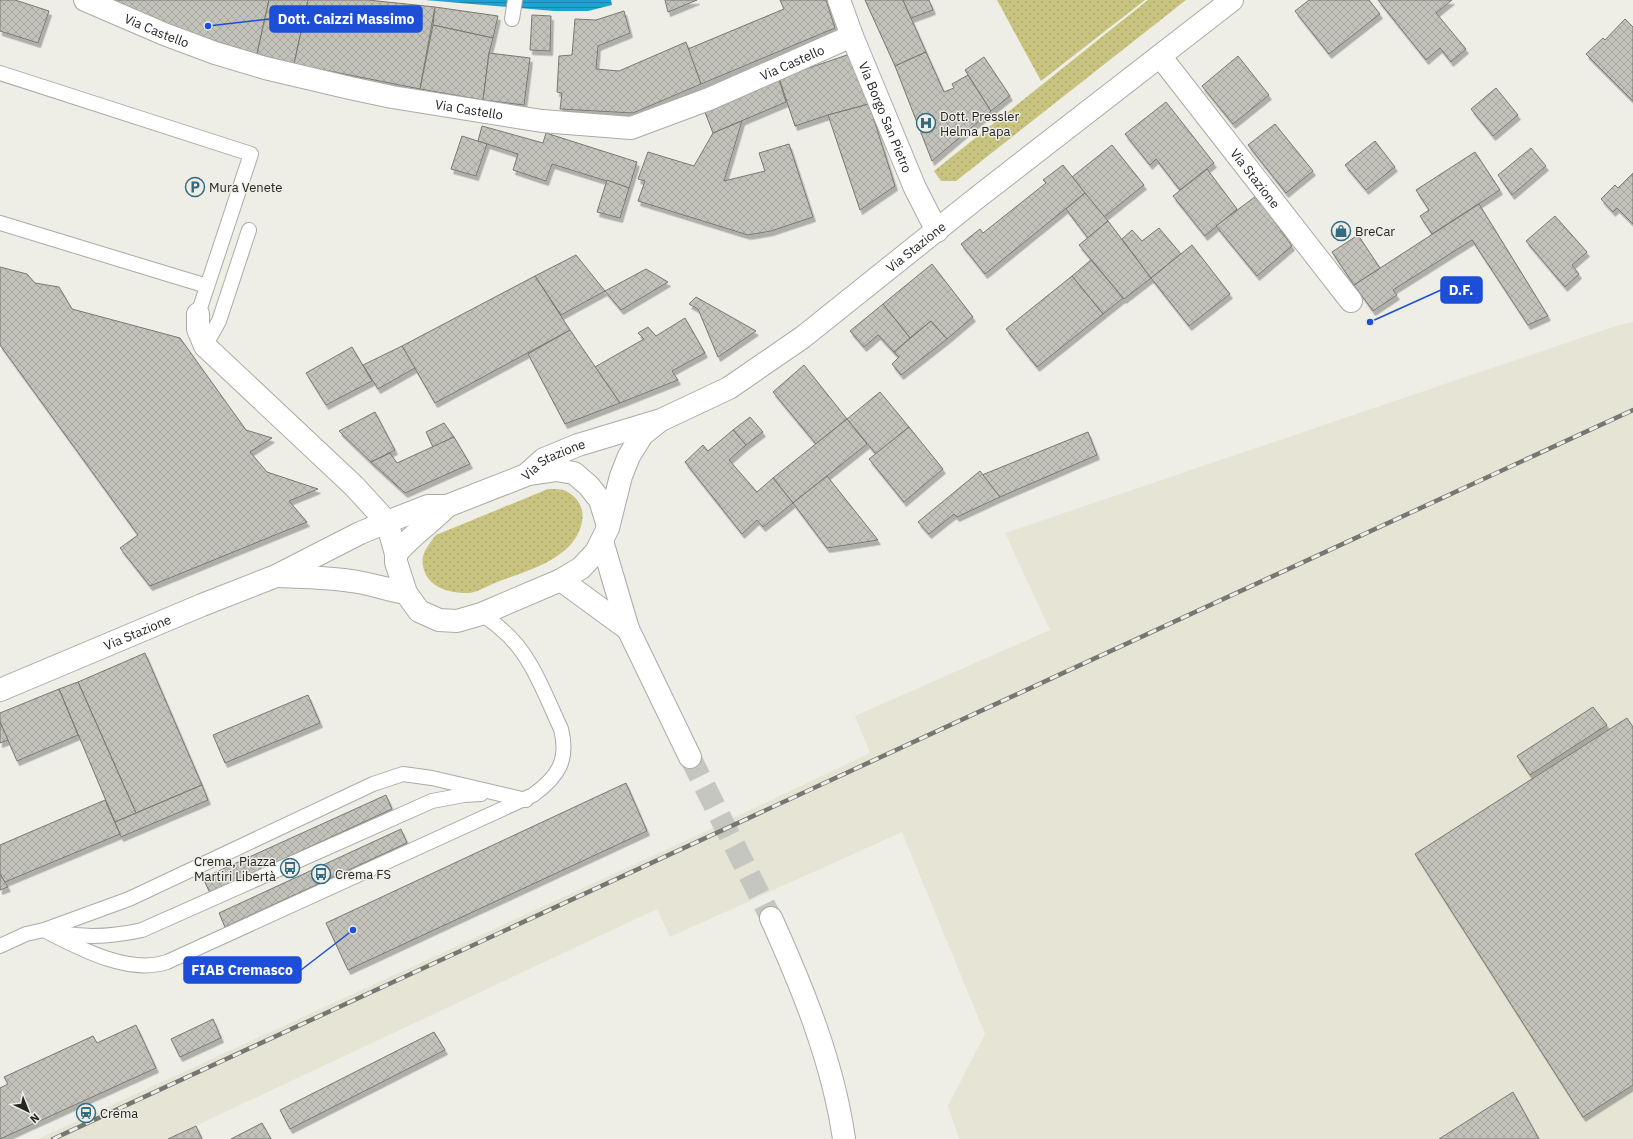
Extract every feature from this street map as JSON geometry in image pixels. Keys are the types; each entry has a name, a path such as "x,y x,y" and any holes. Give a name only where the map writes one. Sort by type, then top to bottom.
{"street":[{"name":"Via Castello","path":"85,0 164,34 215,53 265,68 350,88 392,97 542,120 631,128 708,99 852,36"},
{"name":"Via Borgo San Pietro","path":"839,0 852,36 915,188 937,231"},
{"name":"Via Stazione","path":"0,690 202,605 276,576 360,533 428,506 447,506 526,475 544,459 578,445 661,420 729,388 803,337 1232,0"},
{"name":"Via Stazione","path":"1160,56 1351,301"},
{"path":"198,314 198,329 205,346 354,486 387,522 396,554 396,562 406,593 419,610 439,620 457,621 481,614 561,580 581,568 596,552 605,534"},
{"name":"Via Stazione","path":"605,534 628,456 642,435 661,420"},
{"path":"526,475 556,470 574,473 590,486 600,500 605,534 628,629 690,757"},
{"name":"Via Stazione","path":"396,554 414,534 436,517 447,506"},
{"name":"Via Stazione","path":"276,576 325,578 359,582 406,593"},
{"path":"561,580 628,629"},
{"path":"771,918 789,958 816,1030 831,1078 841,1118 844,1139"}],"lane":[{"path":"512,19 515,0"},
{"path":"0,73 251,154 198,314"},
{"path":"0,223 207,286"},
{"path":"205,346 219,321 249,230"},
{"path":"44,930 85,950 129,964 156,965 167,962 526,800 544,788 560,768 564,756 564,740 561,728 534,673 521,651 502,629 481,614"},
{"path":"0,946 26,934 44,930 129,899 385,779 403,774 432,778 526,800"},
{"path":"44,930 85,936 128,933 142,930 432,801 464,795 497,793"}],"shaded area":[{"path":"997,0 1145,0 1041,81"},
{"path":"1148,0 1186,0 956,181 941,181 934,171"},
{"path":"1633,322 1633,1139 959,1139 948,1106 985,1034 902,832 670,937 657,909 168,1139 38,1139 702,833 870,753 855,716 1050,630 1005,533 1616,326"},
{"path":"548,489 560,489 566,491 580,504 582,521 580,529 571,545 564,551 556,557 531,570 469,593 457,593 445,590 429,580 424,569 423,559 426,549 436,535"}],"water":[{"path":"425,0 611,0 612,5 588,11 554,11"}],"building":[{"path":"0,0 15,0 49,11 38,43 0,31"},
{"path":"103,0 269,0 257,54 189,33"},
{"path":"269,0 308,0 294,64 257,54"},
{"path":"308,0 368,0 435,7 420,89 294,64"},
{"path":"665,0 697,0 668,12"},
{"path":"780,0 826,0 835,28 701,84 688,49 784,9"},
{"path":"865,0 903,0 926,52 895,66"},
{"path":"903,0 929,0 933,10 911,18"},
{"path":"1309,0 1369,0 1380,14 1329,54 1295,11"},
{"path":"1378,0 1452,0 1436,13 1466,49 1451,62 1440,48 1426,60"},
{"path":"435,7 498,16 493,38 433,25"},
{"path":"624,11 630,33 598,46 596,69 619,71 686,42 701,84 633,113 560,109 562,93 557,92 559,56 572,55 575,19 596,20"},
{"path":"532,15 551,16 550,51 530,50"},
{"path":"1625,19 1633,27 1633,101 1586,54 1603,38 1605,40"},
{"path":"433,25 493,38 489,53 483,100 420,89"},
{"path":"926,52 944,92 954,88 952,84 968,75 991,111 932,161 895,66"},
{"path":"489,53 530,58 524,105 483,100"},
{"path":"853,53 869,104 795,126 779,78"},
{"path":"1238,56 1269,95 1233,124 1202,86"},
{"path":"984,57 1010,96 991,111 965,70"},
{"path":"778,76 786,102 713,133 703,107"},
{"path":"1496,88 1518,115 1493,136 1471,109"},
{"path":"1166,102 1214,163 1180,190 1156,159 1150,165 1125,134"},
{"path":"869,104 895,186 860,210 828,115"},
{"path":"742,121 724,181 765,171 759,153 789,144 813,217 771,231 748,235 638,201 645,181 638,179 648,152 694,166 713,133"},
{"path":"1275,124 1313,171 1286,193 1248,145"},
{"path":"482,126 543,143 546,133 637,162 629,188 552,164 546,181 513,170 518,154 478,141"},
{"path":"462,136 487,144 476,176 451,169"},
{"path":"1375,141 1395,167 1366,190 1345,165"},
{"path":"1112,145 1144,185 1104,217 1072,177"},
{"path":"1531,148 1546,166 1512,195 1498,175"},
{"path":"1475,152 1500,190 1432,234 1420,216 1429,210 1416,190"},
{"path":"1063,165 1085,193 985,274 961,244 980,229 983,233 1046,183 1043,180"},
{"path":"1207,169 1237,209 1205,236 1173,196"},
{"path":"1633,173 1633,224 1617,208 1613,212 1601,199 1615,185 1618,188"},
{"path":"607,180 629,188 620,218 597,212"},
{"path":"1085,193 1108,221 1088,238 1066,209"},
{"path":"1256,196 1292,246 1257,276 1216,226"},
{"path":"1479,204 1548,316 1528,325 1472,240 1393,290 1397,295 1373,311 1354,285"},
{"path":"1555,216 1587,252 1572,265 1579,274 1565,287 1526,241"},
{"path":"1108,221 1151,278 1124,299 1079,245"},
{"path":"1159,228 1181,254 1151,278 1122,239 1132,230 1142,241"},
{"path":"1358,235 1380,268 1354,285 1332,252"},
{"path":"1192,245 1230,294 1189,326 1151,278"},
{"path":"576,255 605,291 561,315 535,276"},
{"path":"1091,260 1123,298 1103,314 1072,276"},
{"path":"932,264 973,317 947,339 931,321 910,338 883,304"},
{"path":"0,267 27,274 35,283 59,287 72,309 180,338 246,430 272,438 250,452 267,472 318,489 289,501 307,522 150,586 120,548 138,535 0,345"},
{"path":"646,269 668,282 621,310 605,291"},
{"path":"535,276 570,330 435,403 402,346"},
{"path":"1072,276 1103,314 1037,367 1006,329"},
{"path":"696,297 756,331 718,357 698,309 689,304"},
{"path":"883,304 910,338 894,352 878,335 864,347 850,331"},
{"path":"685,318 705,353 672,371 678,380 620,403 595,367 644,339 638,333 648,327 656,336"},
{"path":"931,321 947,339 901,375 892,364 899,357 894,352"},
{"path":"570,330 620,403 565,424 528,354"},
{"path":"402,346 415,368 378,389 363,365"},
{"path":"352,347 372,381 326,405 306,373"},
{"path":"804,365 847,419 816,444 773,392"},
{"path":"880,392 909,427 876,454 847,419"},
{"path":"375,412 395,450 371,462 339,431"},
{"path":"750,417 763,432 746,445 733,430"},
{"path":"847,419 867,444 793,503 773,478"},
{"path":"444,423 454,437 433,447 426,432"},
{"path":"909,427 943,469 904,502 869,459"},
{"path":"733,430 746,445 729,460 757,492 773,478 793,503 763,527 757,520 742,534 685,462 703,445 708,451"},
{"path":"1088,432 1097,455 1000,497 982,475"},
{"path":"454,437 470,464 405,493 371,462 390,453 397,463"},
{"path":"980,471 1000,497 957,517 954,514 929,534 918,522"},
{"path":"827,476 878,540 827,548 793,503"},
{"path":"145,653 202,785 136,813 78,682"},
{"path":"78,682 136,813 115,822 59,689"},
{"path":"59,689 78,735 17,761 0,722 0,713"},
{"path":"308,695 320,723 225,763 213,735"},
{"path":"1593,707 1607,725 1530,775 1517,756"},
{"path":"1627,718 1633,727 1633,1085 1583,1117 1415,854"},
{"path":"0,722 8,740 0,743"},
{"path":"626,783 647,831 348,970 326,923"},
{"path":"202,785 208,800 121,837 115,822"},
{"path":"386,795 392,809 210,893 203,878"},
{"path":"105,800 120,834 5,882 0,874 0,845"},
{"path":"401,829 407,843 225,927 219,913"},
{"path":"0,874 8,887 0,890"},
{"path":"213,1019 221,1038 180,1057 171,1039"},
{"path":"136,1025 156,1068 0,1139 0,1088 8,1084 4,1077 93,1036 97,1043"},
{"path":"434,1032 445,1050 290,1129 280,1110"},
{"path":"1513,1092 1539,1139 1439,1139"},
{"path":"262,1123 271,1139 231,1139"},
{"path":"196,1126 202,1139 168,1139"}],"tunnel":[{"path":"690,757 771,918"}],"railway":[{"path":"53,1139 1633,410"}],"place":[{"name":"Dott. Caizzi Massimo","path":"208,26"},
{"name":"Dott. Pressler Helma Papa","path":"926,123"},
{"name":"Mura Venete","path":"195,187"},
{"name":"BreCar","path":"1341,231"},
{"name":"D.F.","path":"1370,322"},
{"name":"Crema, Piazza Martiri Libertà","path":"290,868"},
{"name":"Crema FS","path":"321,874"},
{"name":"FIAB Cremasco","path":"353,930"},
{"name":"Crema","path":"86,1113"}]}
